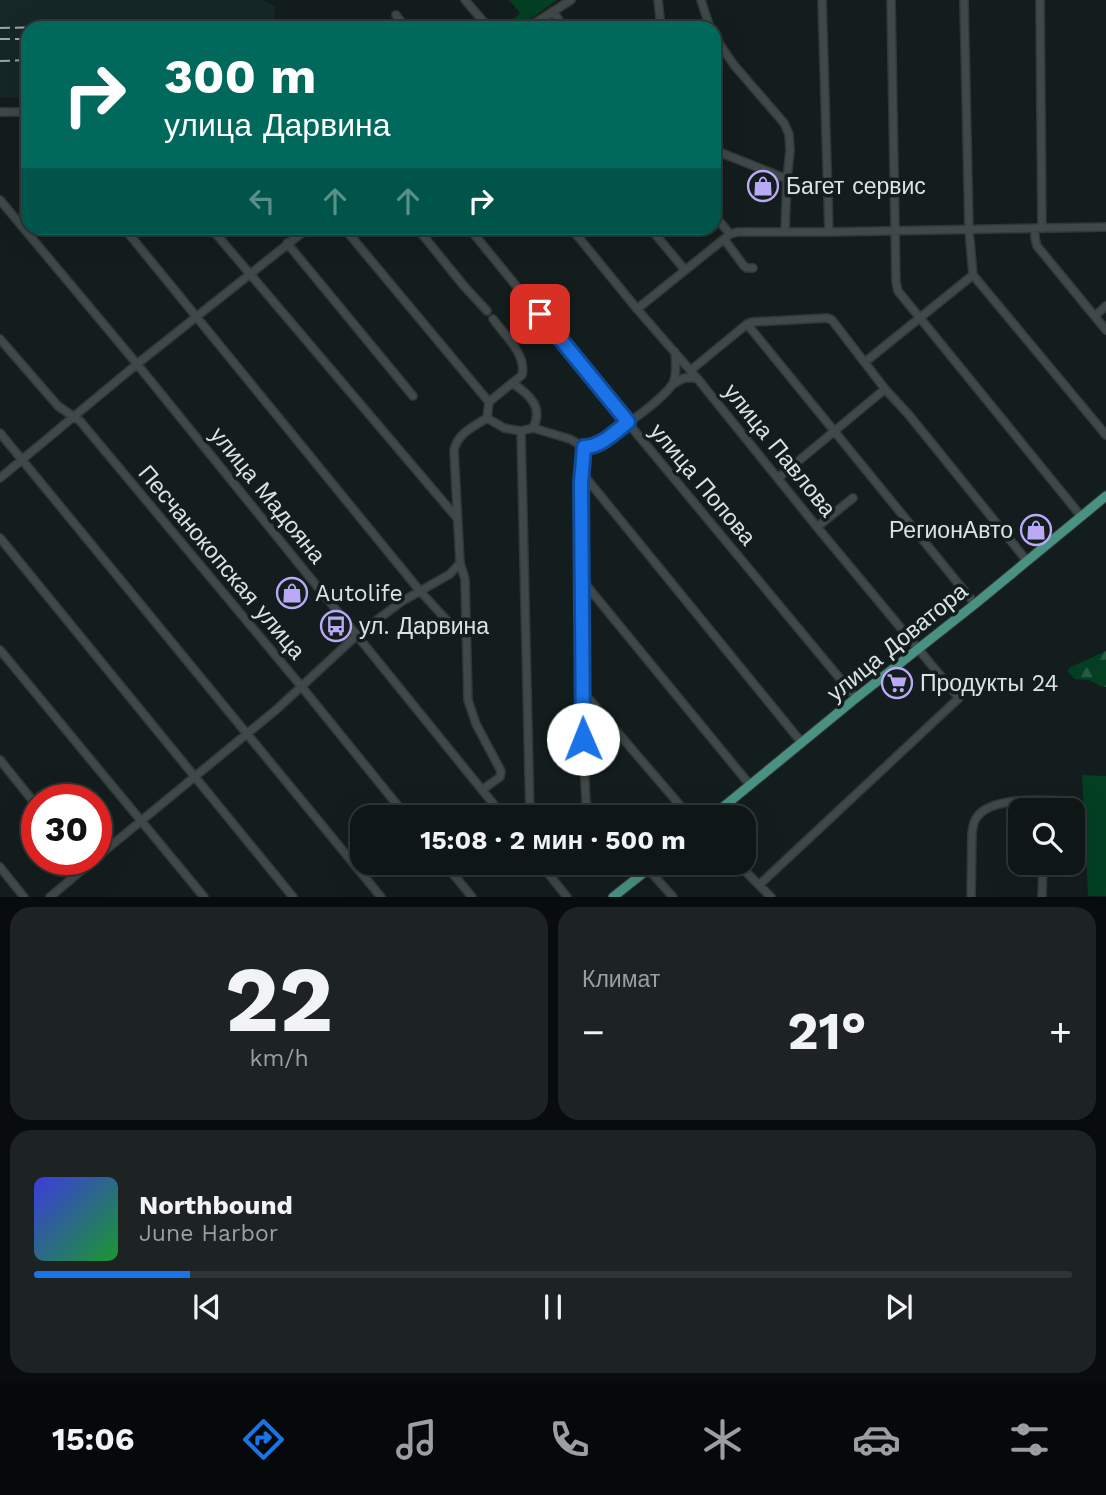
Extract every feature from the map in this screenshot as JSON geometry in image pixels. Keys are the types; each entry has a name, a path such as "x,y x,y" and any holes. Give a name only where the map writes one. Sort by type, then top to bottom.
{"main road":[{"name":"улица Доватора","path":"726,805 1106,496"},
{"path":"613,897 640,875"}],"street":[{"path":"465,0 483,21"},
{"path":"538,21 571,0"},
{"path":"658,0 660,21"},
{"path":"701,0 708,21"},
{"path":"822,0 829,232"},
{"path":"891,0 898,291 1081,516"},
{"path":"964,0 969,230 973,275 1106,435"},
{"path":"1040,0 1038,228 1035,238 1037,246 1106,330"},
{"path":"553,11 559,21"},
{"path":"396,15 401,21"},
{"path":"721,46 787,127 790,141 785,232"},
{"path":"0,112 21,112"},
{"path":"721,153 787,179"},
{"name":"улица Мадояна","path":"0,200 21,225"},
{"path":"721,226 744,266 753,268"},
{"path":"637,309 727,236 738,232 1106,227"},
{"name":"улица Мадояна","path":"29,235 494,805"},
{"path":"130,235 420,591 452,626 466,627"},
{"path":"217,235 457,517"},
{"path":"0,478 296,235"},
{"path":"350,235 489,402"},
{"path":"423,235 486,311"},
{"name":"улица Попова","path":"475,235 856,698"},
{"name":"улица Павлова","path":"576,235 697,377 917,650 959,698 759,884"},
{"path":"656,235 685,270"},
{"path":"288,243 413,396"},
{"path":"865,362 973,275"},
{"path":"1095,316 1106,306"},
{"path":"691,370 747,324 827,318 836,324 1027,561"},
{"path":"482,790 500,777 501,771 475,724 468,700 465,579 460,563 454,450 460,436 487,418 489,402 522,375 524,368 518,354 493,319"},
{"path":"747,324 975,604"},
{"name":"Песчанокопская улица","path":"0,339 58,406 74,416 397,805"},
{"path":"673,384 675,352"},
{"path":"487,418 504,428 521,431 533,428 570,439 584,447 591,447 656,401 673,384 684,378 697,377"},
{"path":"512,383 529,397 537,409 537,420 533,428"},
{"path":"778,478 885,388"},
{"path":"521,431 530,805"},
{"path":"0,433 381,897"},
{"path":"584,447 581,473 586,805"},
{"path":"581,473 802,743"},
{"path":"817,527 853,498"},
{"path":"0,538 293,897"},
{"path":"112,846 248,734 357,635 401,602 450,574 460,563"},
{"path":"582,580 750,785"},
{"path":"0,650 204,897"},
{"path":"583,691 680,805"},
{"path":"0,760 21,786"},
{"path":"971,897 972,833 976,819 986,810 1008,803"},
{"path":"0,867 24,897"},
{"path":"50,897 76,875"},
{"path":"454,875 472,897"},
{"path":"550,875 567,897"},
{"path":"655,875 673,897"},
{"path":"750,875 771,897"},
{"path":"1042,897 1043,875"}],"shaded area":[{"path":"0,0 262,0 275,6 274,21 21,21 21,97 0,98"}],"green space":[{"path":"509,0 557,0 528,21 512,21 520,13"},
{"path":"1106,651 1106,687 1089,680 1075,679 1068,672 1069,668"},
{"path":"1082,775 1106,776 1106,896 1088,896"}],"railway":[{"path":"0,28 21,28"},
{"path":"0,39 21,39"},
{"path":"0,61 21,60"}],"place":[{"name":"Багет сервис","path":"763,186"},
{"name":"РегионАвто","path":"1036,530"},
{"name":"Autolife","path":"292,593"},
{"name":"ул. Дарвина","path":"336,626"},
{"name":"Продукты 24","path":"897,683"}],"route":[{"path":"540,314 628,422 598,444 584,447 581,483 583,739"}]}
